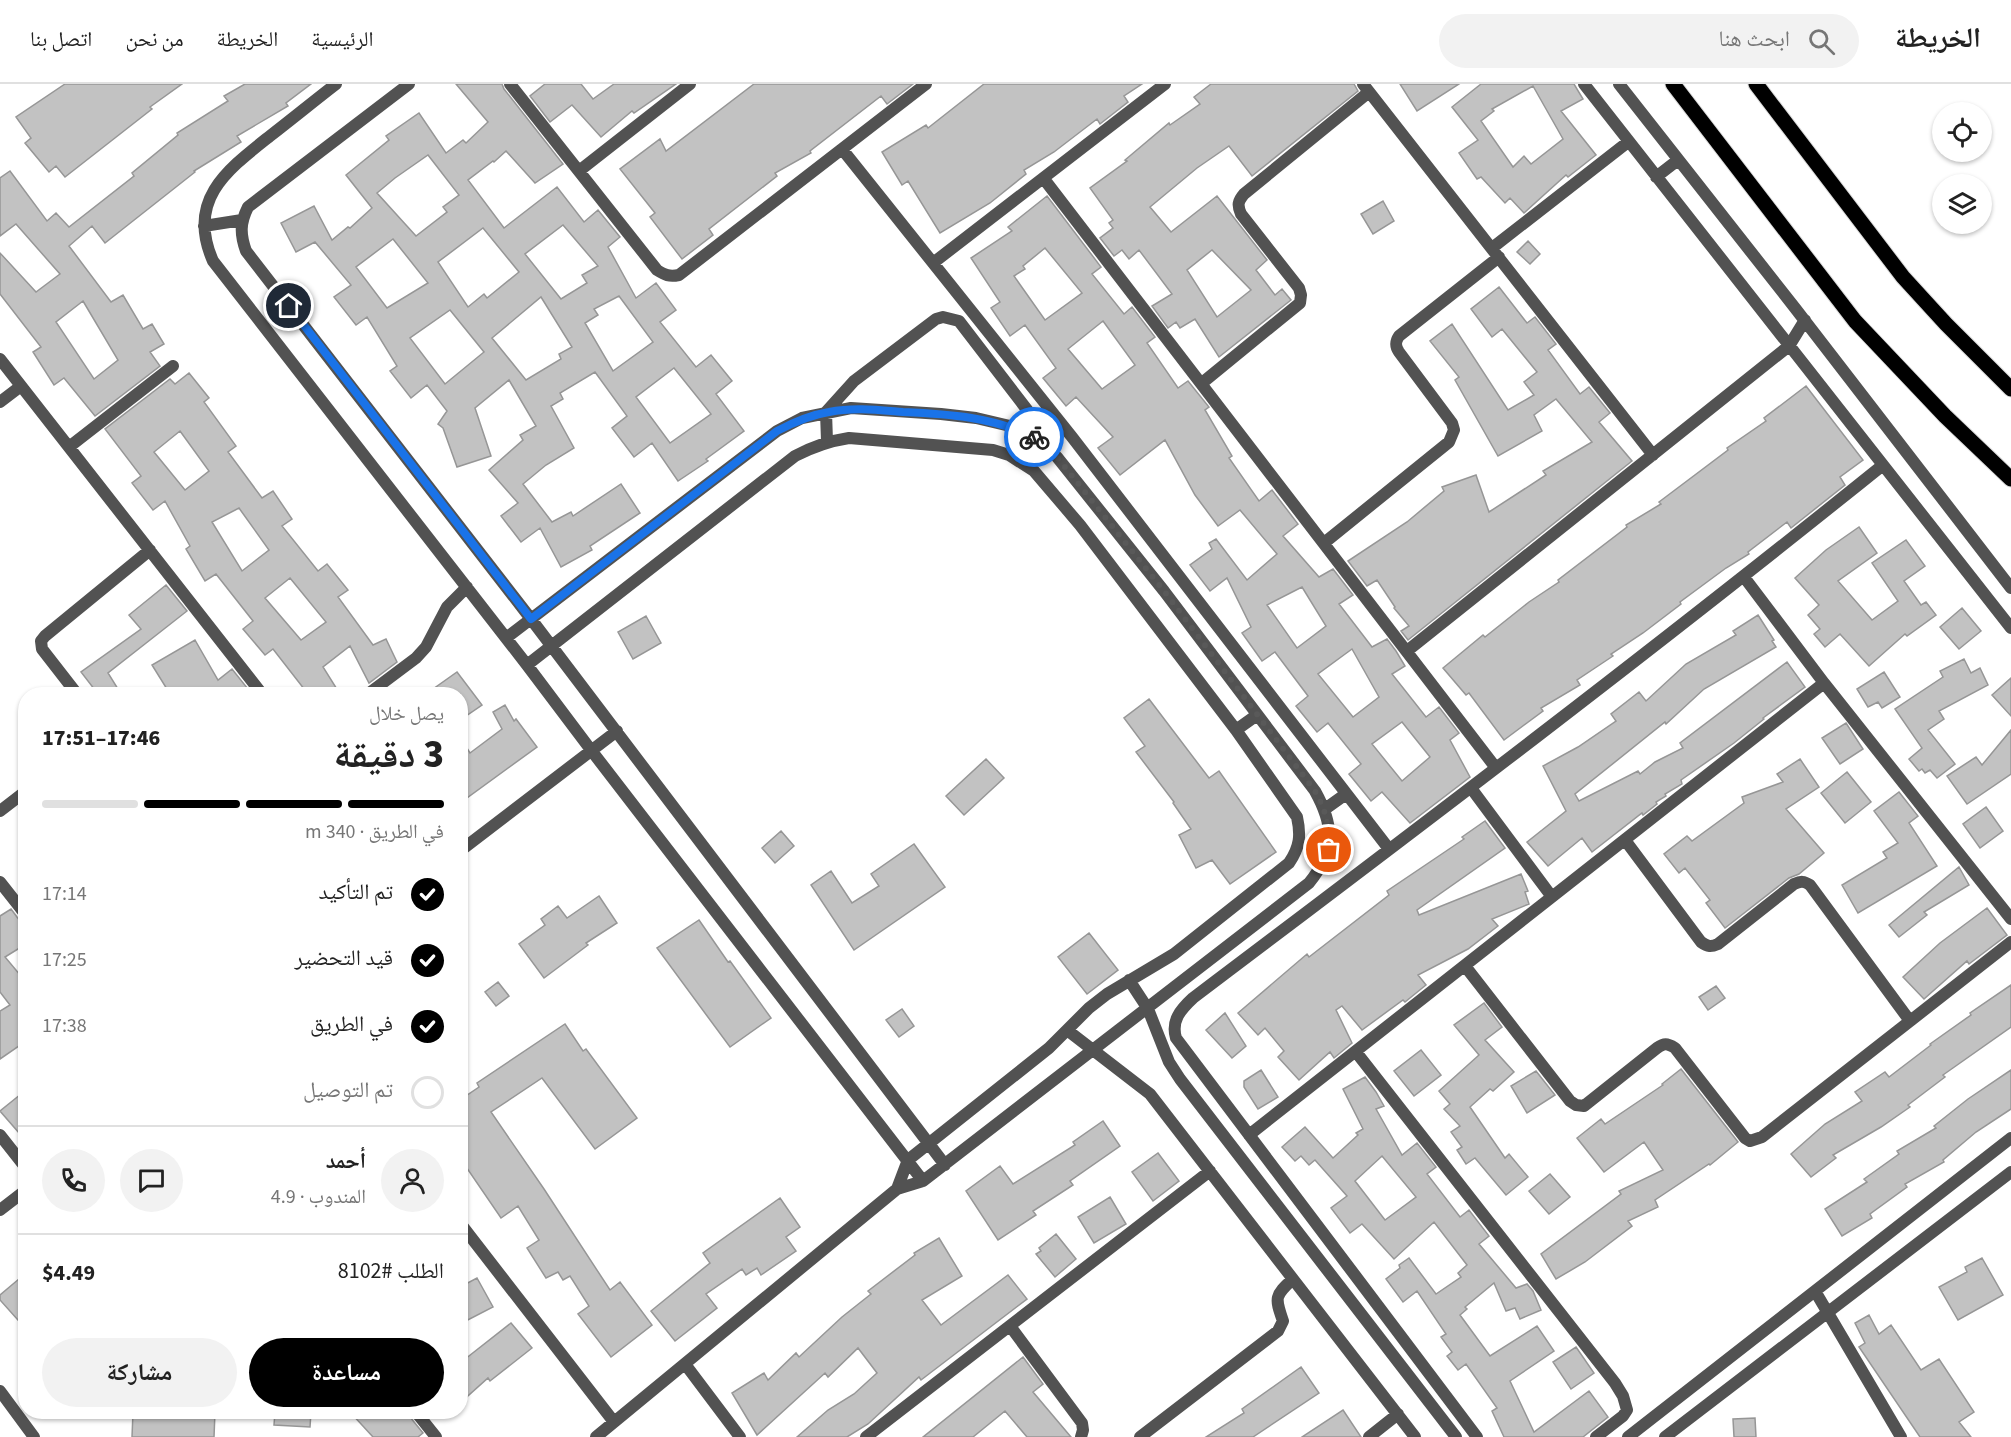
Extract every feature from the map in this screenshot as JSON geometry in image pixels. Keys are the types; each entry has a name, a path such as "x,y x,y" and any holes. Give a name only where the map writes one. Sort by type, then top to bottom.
{"main road":[{"path":"1673,84 1855,321 1944,416 2011,479"},
{"path":"1756,84 1903,278 2011,389"}],"street":[{"path":"336,84 222,176 208,200 204,226 206,244 213,261 467,587 923,1181"},
{"path":"409,84 248,207 242,220 241,236 246,251 552,646 945,1165"},
{"path":"510,84 657,270 665,276 672,277 679,275 926,84"},
{"path":"579,171 690,84"},
{"path":"933,263 1165,84"},
{"path":"1584,84 2011,628"},
{"path":"1619,84 2011,588"},
{"path":"1202,384 1300,303 1299,288 1241,214 1238,207 1239,201 1244,194 1366,88 1653,455"},
{"path":"1324,543 1449,442 1453,436 1452,423 1396,347 1396,340 1399,336 1629,142"},
{"path":"842,149 1072,437 1389,849"},
{"path":"1656,177 1678,160"},
{"path":"1044,179 1496,768"},
{"path":"204,226 242,220"},
{"path":"827,441 826,412 854,381 936,319 951,318 959,321 1013,390 1028,411 1037,438"},
{"path":"1407,651 1789,346 1804,320"},
{"path":"0,359 257,687"},
{"path":"69,447 173,366"},
{"path":"0,402 21,386"},
{"path":"506,638 777,431 802,418 851,408 976,418 1010,426 1037,438 1057,457 1164,591 1315,791 1325,809 1329,828 1329,850 1322,867 1309,883 945,1165 923,1181 897,1190 596,1437"},
{"path":"527,665 795,456 827,441 849,438 993,450 1021,461 1035,471 1080,525 1236,730 1297,817 1300,842 1289,863 1174,954 1098,1001 1049,1048 908,1160 897,1190"},
{"path":"1021,461 1037,438"},
{"path":"1477,1437 1176,1038 1175,1023 1183,1007 1193,998 1471,788 1744,577 1883,465"},
{"path":"72,687 42,649 41,641 150,550"},
{"path":"1744,577 1824,683 2011,920"},
{"path":"377,687 416,658 426,647 447,608 467,587"},
{"path":"1249,1135 1824,683"},
{"path":"1236,730 1257,715"},
{"path":"468,845 617,731"},
{"path":"1471,788 1552,897"},
{"path":"1325,809 1346,794"},
{"path":"0,811 18,797"},
{"path":"1625,840 1706,946 1711,947 1718,944 1794,884 1804,882 1810,885 1910,1021"},
{"path":"0,882 18,905"},
{"path":"1282,904 1294,921"},
{"path":"1466,966 1570,1101 1576,1105 1584,1106 1657,1048 1670,1044 1745,1138 1750,1141 1762,1137 2011,942"},
{"path":"1129,980 1148,1009 1169,1062 1180,1079 1456,1437"},
{"path":"1067,1030 1150,1094 1415,1437"},
{"path":"1356,1052 1615,1383 1623,1396 1627,1410 1623,1416 1596,1437"},
{"path":"0,1135 18,1158"},
{"path":"1628,1437 2011,1138"},
{"path":"866,1437 1210,1171"},
{"path":"1665,1437 2011,1172"},
{"path":"0,1210 18,1196"},
{"path":"468,1233 614,1422"},
{"path":"1140,1437 1278,1331 1283,1321 1276,1302 1277,1296 1280,1290 1293,1279"},
{"path":"1815,1291 1901,1437"},
{"path":"1010,1326 1082,1423 1081,1437"},
{"path":"685,1364 740,1437"},
{"path":"1,1395 18,1417"},
{"path":"1369,1437 1398,1414"},
{"path":"20,1419 34,1437"},
{"path":"422,1419 436,1437"}],"building":[{"path":"65,84 182,84 150,107 152,109 65,177 56,166 49,172 25,143 31,138 16,117"},
{"path":"245,84 311,84 286,103 288,106 237,136 241,142 194,171 105,243 92,226 69,246 111,302 123,295 143,329 152,324 164,344 150,352 160,366 95,416 64,378 54,385 33,352 41,347 0,294 0,253 36,292 60,274 16,224 0,236 0,178 10,171 47,221 56,213 69,227 134,176 132,173 178,135 177,133 228,101 224,96","holes":["83,301 118,360 94,379 56,322"]},
{"path":"456,84 502,84 563,164 535,183 506,151 468,180 504,228 557,187 584,222 598,210 620,237 608,247 636,298 656,283 676,310 660,322 696,367 711,355 732,381 716,394 744,431 706,459 708,461 678,481 652,443 634,457 612,428 627,416 595,372 560,393 563,399 551,406 574,448 546,465 523,484 552,522 571,512 573,516 621,484 640,513 590,546 592,550 561,567 540,528 521,542 501,516 518,503 489,470 523,440 520,435 536,426 509,380 475,408 491,456 457,467 443,428 438,424 447,411 427,385 411,398 390,371 397,366 367,317 356,325 334,297 351,285 315,242 296,252 281,223 314,206 332,240 348,227 350,228 372,208 346,175 389,140 386,136 419,113 446,153 463,140 466,143 488,122","holes":["428,155 459,195 443,207 447,212 416,236 377,193","563,225 598,266 582,275 587,283 561,299 525,254","483,228 519,272 487,298 484,294 468,307 438,262","393,239 428,283 387,308 356,267","619,296 653,342 613,371 585,323 598,315 594,309","541,297 572,347 559,354 561,359 526,380 492,338","450,310 484,352 445,384 410,338","674,368 711,414 670,443 636,397"]},
{"path":"545,84 581,84 593,99 614,84 676,84 634,113 632,111 601,137 572,105 550,122 530,96"},
{"path":"754,84 913,84 887,104 881,96 810,151 811,153 775,173 777,176 709,229 713,235 682,259 650,217 655,213 620,169 660,139 666,151"},
{"path":"984,84 1142,84 1124,96 1128,102 1100,124 1097,119 1054,152 1024,170 1026,174 990,203 940,233 908,181 902,185 882,152 926,125 928,128"},
{"path":"1211,84 1354,84 1358,91 1252,176 1229,146 1197,168 1150,207 1171,232 1217,196 1267,260 1256,270 1275,295 1282,289 1291,300 1219,357 1195,319 1180,328 1176,322 1168,328 1152,306 1172,294 1139,250 1129,259 1122,250 1114,256 1100,238 1113,228 1109,223 1113,220 1090,188 1127,161 1125,160 1169,123 1170,125 1200,104 1194,97","holes":["1212,250 1251,290 1217,317 1187,270"]},
{"path":"1400,84 1459,84 1417,111"},
{"path":"1481,84 1574,84 1583,99 1561,111 1596,155 1568,177 1566,175 1524,213 1510,198 1505,203 1481,177 1477,179 1459,153 1478,140 1452,107","holes":["1533,86 1563,139 1531,164 1524,156 1513,167 1481,121 1494,111 1492,109"]},
{"path":"1047,196 1101,267 1092,274 1124,314 1132,307 1155,337 1147,343 1178,388 1188,381 1209,407 1205,410 1232,456 1229,458 1259,501 1272,490 1298,524 1283,536 1319,577 1333,569 1353,595 1339,604 1372,647 1387,639 1405,666 1392,674 1426,717 1439,707 1459,733 1450,740 1470,777 1410,823 1382,792 1371,801 1349,774 1361,764 1328,723 1317,732 1296,706 1308,696 1275,652 1262,661 1242,633 1251,627 1227,578 1210,591 1190,565 1212,549 1209,543 1216,539 1247,580 1277,554 1240,510 1218,526 1195,495 1165,440 1120,475 1098,448 1113,437 1076,397 1066,406 1043,378 1056,368 1025,325 1010,336 991,308 1000,302 971,258 1012,231 1008,227","holes":["1045,248 1082,293 1045,320 1014,276 1025,269 1023,266","1103,321 1135,365 1102,389 1068,349","1302,587 1326,626 1297,648 1267,605","1352,649 1379,697 1353,717 1318,674","1402,722 1430,757 1402,781 1372,744"]},
{"path":"1383,201 1394,221 1373,234 1361,214"},
{"path":"1528,241 1540,254 1530,264 1517,252"},
{"path":"1499,287 1527,323 1535,317 1556,344 1548,350 1580,394 1589,387 1610,413 1599,422 1632,461 1408,640 1401,631 1409,626 1394,608 1377,580 1367,586 1348,561 1407,522 1444,491 1442,487 1476,475 1489,512 1546,475 1543,471 1592,442 1556,399 1534,415 1542,431 1498,456 1455,380 1459,377 1430,341 1452,324 1508,410 1534,395 1524,382 1537,372 1502,329 1492,337 1471,309"},
{"path":"189,373 209,398 204,402 236,446 228,452 262,498 273,491 292,519 282,526 318,571 327,564 348,590 338,597 373,645 386,639 397,662 369,683 350,646 323,667 336,687 303,687 273,649 265,655 243,629 253,621 216,574 205,581 186,549 190,546 165,501 153,510 132,483 141,476 105,429 170,379 175,384","holes":["180,431 209,471 185,490 154,452","239,508 269,550 242,571 212,522","290,578 326,622 301,640 265,598"]},
{"path":"1806,386 1863,460 1840,477 1845,485 1791,528 1787,522 1748,552 1749,554 1680,602 1681,604 1643,633 1611,654 1613,656 1577,680 1580,685 1541,708 1543,711 1504,740 1469,693 1466,695 1443,668 1483,635 1485,637 1529,602 1559,582 1558,580 1627,527 1626,525 1661,504 1659,502 1728,450 1727,448 1766,421 1764,418"},
{"path":"1859,527 1877,553 1838,581 1872,620 1898,601 1872,563 1906,540 1925,566 1904,581 1921,605 1926,602 1936,615 1907,636 1905,634 1869,666 1840,634 1825,647 1814,634 1820,629 1808,615 1819,605 1795,578 1826,550"},
{"path":"166,585 187,611 108,673 117,687 93,687 81,672 141,629 129,615"},
{"path":"1962,608 1981,631 1959,649 1940,627"},
{"path":"1758,615 1776,647 1704,689 1666,724 1665,722 1575,794 1579,801 1638,771 1640,774 1655,762 1683,748 1680,743 1787,662 1805,687 1734,743 1681,780 1682,784 1665,794 1666,796 1656,802 1657,804 1592,852 1582,838 1548,866 1527,842 1566,811 1543,766 1578,747 1616,721 1611,714 1639,692 1646,701 1686,664 1736,635 1733,631"},
{"path":"646,616 661,643 633,659 618,632"},
{"path":"195,640 218,680 232,669 246,687 166,687 152,665"},
{"path":"1964,659 1971,673 1980,668 1988,685 1939,711 1944,719 1928,730 1955,764 1937,778 1930,770 1925,773 1922,769 1919,771 1909,759 1922,748 1895,709 1943,677 1940,671"},
{"path":"457,672 482,705 468,715 468,687 436,687"},
{"path":"1884,672 1900,697 1882,708 1878,702 1868,707 1857,689"},
{"path":"2011,678 2011,716 1992,695"},
{"path":"1149,699 1209,778 1219,771 1276,852 1230,884 1212,860 1196,868 1179,835 1191,829 1174,802 1136,752 1145,746 1124,718"},
{"path":"505,705 514,721 516,719 537,747 468,797 468,750 470,753 502,729 493,712"},
{"path":"1846,723 1863,749 1840,764 1822,738"},
{"path":"2011,730 2011,774 1967,804 1947,776 1976,757 1982,765"},
{"path":"986,759 1004,778 964,815 946,796"},
{"path":"1800,759 1819,787 1786,809 1824,853 1725,928 1706,903 1710,900 1685,868 1679,873 1664,854 1687,836 1692,841 1744,803 1742,797 1783,782 1777,774"},
{"path":"1847,772 1871,802 1845,823 1821,793"},
{"path":"1899,792 1918,816 1909,823 1937,866 1858,913 1842,885 1887,858 1883,852 1898,843 1874,811"},
{"path":"1986,807 2003,831 1980,848 1963,824"},
{"path":"1485,821 1505,848 1417,910 1419,915 1521,874 1528,891 1525,892 1529,904 1492,919 1498,926 1468,949 1418,975 1426,985 1405,1002 1403,1000 1362,1030 1342,1006 1336,1010 1352,1043 1334,1058 1330,1052 1299,1080 1278,1057 1284,1051 1265,1028 1258,1035 1238,1013 1307,954 1309,957 1389,895 1387,891 1464,839 1462,837"},
{"path":"781,831 794,846 775,863 762,848"},
{"path":"914,844 945,887 854,950 811,885 831,871 852,903 879,886 871,874"},
{"path":"1959,867 1969,885 1924,912 1927,915 1899,937 1889,925"},
{"path":"599,896 617,923 586,943 588,945 544,978 519,944 545,925 541,919 558,906 567,918"},
{"path":"1987,908 2007,935 1969,964 1967,961 1924,999 1903,977 1940,943"},
{"path":"11,909 18,918 18,949 5,957 18,972 18,1047 0,1059 0,1011 10,1005 0,992 0,916"},
{"path":"699,920 771,1018 730,1047 657,948"},
{"path":"1089,933 1118,970 1087,994 1058,957"},
{"path":"498,982 509,996 496,1006 485,992"},
{"path":"2011,985 2011,1027 1943,1075 1945,1077 1908,1105 1910,1107 1833,1155 1836,1158 1811,1177 1791,1154 1825,1124 1862,1101 1855,1092 1885,1072 1889,1077 1971,1015 1970,1013"},
{"path":"1716,986 1725,998 1708,1010 1699,997"},
{"path":"1484,1003 1502,1027 1485,1040 1514,1072 1470,1107 1505,1158 1509,1154 1528,1177 1506,1195 1475,1158 1466,1164 1457,1150 1462,1147 1451,1132 1460,1126 1444,1109 1450,1104 1439,1091 1479,1055 1454,1025"},
{"path":"902,1009 914,1026 899,1037 886,1020"},
{"path":"1225,1013 1246,1046 1232,1058 1206,1030"},
{"path":"565,1024 583,1051 586,1049 637,1118 595,1149 542,1078 491,1112 610,1290 620,1282 652,1325 611,1357 578,1314 589,1306 570,1276 563,1280 558,1272 546,1278 527,1248 539,1240 518,1206 501,1218 468,1170 468,1095 479,1087 477,1083"},
{"path":"1421,1050 1441,1075 1414,1096 1394,1071"},
{"path":"1681,1069 1738,1142 1710,1165 1655,1200 1658,1207 1628,1221 1632,1226 1585,1262 1556,1279 1541,1254 1621,1194 1619,1191 1663,1170 1644,1142 1604,1172 1577,1138 1601,1119 1605,1124 1663,1085"},
{"path":"1261,1070 1278,1097 1258,1109 1244,1087 1244,1081"},
{"path":"2011,1070 2011,1109 1976,1132 1943,1160 1944,1162 1905,1184 1907,1187 1870,1214 1872,1218 1842,1236 1825,1209 1867,1182 1864,1179 1899,1154 1897,1151 1936,1128 1934,1126 1968,1099"},
{"path":"1536,1071 1555,1095 1527,1113 1511,1086"},
{"path":"1365,1077 1384,1106 1376,1109 1402,1155 1417,1143 1436,1167 1427,1174 1460,1217 1469,1210 1489,1236 1479,1244 1516,1288 1527,1284 1533,1291 1541,1310 1520,1319 1515,1308 1506,1311 1494,1283 1465,1307 1467,1309 1460,1315 1490,1356 1537,1326 1554,1351 1510,1381 1534,1432 1589,1391 1608,1417 1583,1437 1504,1437 1492,1411 1497,1408 1466,1364 1458,1370 1447,1356 1452,1352 1441,1337 1446,1334 1417,1291 1403,1302 1386,1279 1409,1258 1436,1294 1461,1277 1458,1273 1467,1265 1434,1222 1394,1259 1362,1224 1350,1233 1331,1208 1347,1196 1315,1160 1309,1165 1301,1156 1295,1161 1282,1147 1305,1127 1333,1158 1358,1135 1356,1133 1363,1129 1343,1089","holes":["1382,1156 1416,1197 1385,1220 1355,1181"]},
{"path":"18,1096 18,1132 0,1111"},
{"path":"1103,1121 1120,1146 1070,1181 1073,1185 1033,1211 1036,1215 998,1240 966,1191 1000,1166 1013,1184 1075,1145 1073,1142"},
{"path":"1158,1153 1179,1181 1153,1201 1132,1172"},
{"path":"1550,1174 1570,1197 1549,1214 1529,1191"},
{"path":"1110,1197 1126,1224 1094,1243 1078,1217"},
{"path":"780,1198 800,1227 786,1237 796,1251 761,1275 757,1268 746,1275 742,1269 706,1294 717,1308 675,1341 651,1311 710,1263 703,1253"},
{"path":"1056,1234 1076,1259 1055,1277 1036,1254 1041,1251 1039,1248"},
{"path":"939,1238 962,1276 922,1300 941,1325 1008,1275 1027,1299 921,1380 919,1377 868,1424 847,1437 797,1437 828,1410 854,1394 877,1373 858,1348 828,1377 825,1373 757,1435 732,1393 764,1373 768,1380 796,1353 799,1357 871,1294 868,1291 915,1255 914,1253"},
{"path":"1982,1258 2003,1295 1958,1320 1939,1287 1967,1272 1965,1267"},
{"path":"477,1278 493,1307 468,1320 468,1283"},
{"path":"18,1280 18,1320 0,1300 0,1295"},
{"path":"1869,1315 1879,1334 1891,1325 1921,1370 1939,1359 1974,1412 1959,1422 1971,1437 1920,1437 1859,1347 1865,1343 1855,1323"},
{"path":"511,1323 532,1348 490,1381 488,1378 468,1396 468,1357"},
{"path":"1576,1347 1594,1373 1571,1389 1553,1362"},
{"path":"1023,1357 1043,1384 1033,1392 1071,1437 1027,1437 1005,1411 973,1437 923,1437"},
{"path":"1301,1367 1319,1393 1253,1437 1206,1437 1244,1413 1242,1409"},
{"path":"1343,1410 1361,1437 1302,1437"},
{"path":"1755,1418 1756,1437 1734,1437 1733,1419"},
{"path":"133,1419 215,1419 214,1437 132,1437"},
{"path":"274,1419 311,1419 310,1427 274,1425"},
{"path":"356,1419 412,1419 423,1433 418,1437 373,1437"}],"way so far":[{"path":"1034,437 1057,457 1164,591 1315,791 1325,809 1329,828 1329,850"}],"route":[{"path":"289,306 531,619 777,431 802,418 851,408 941,414 976,418 1010,426 1034,437"}]}
